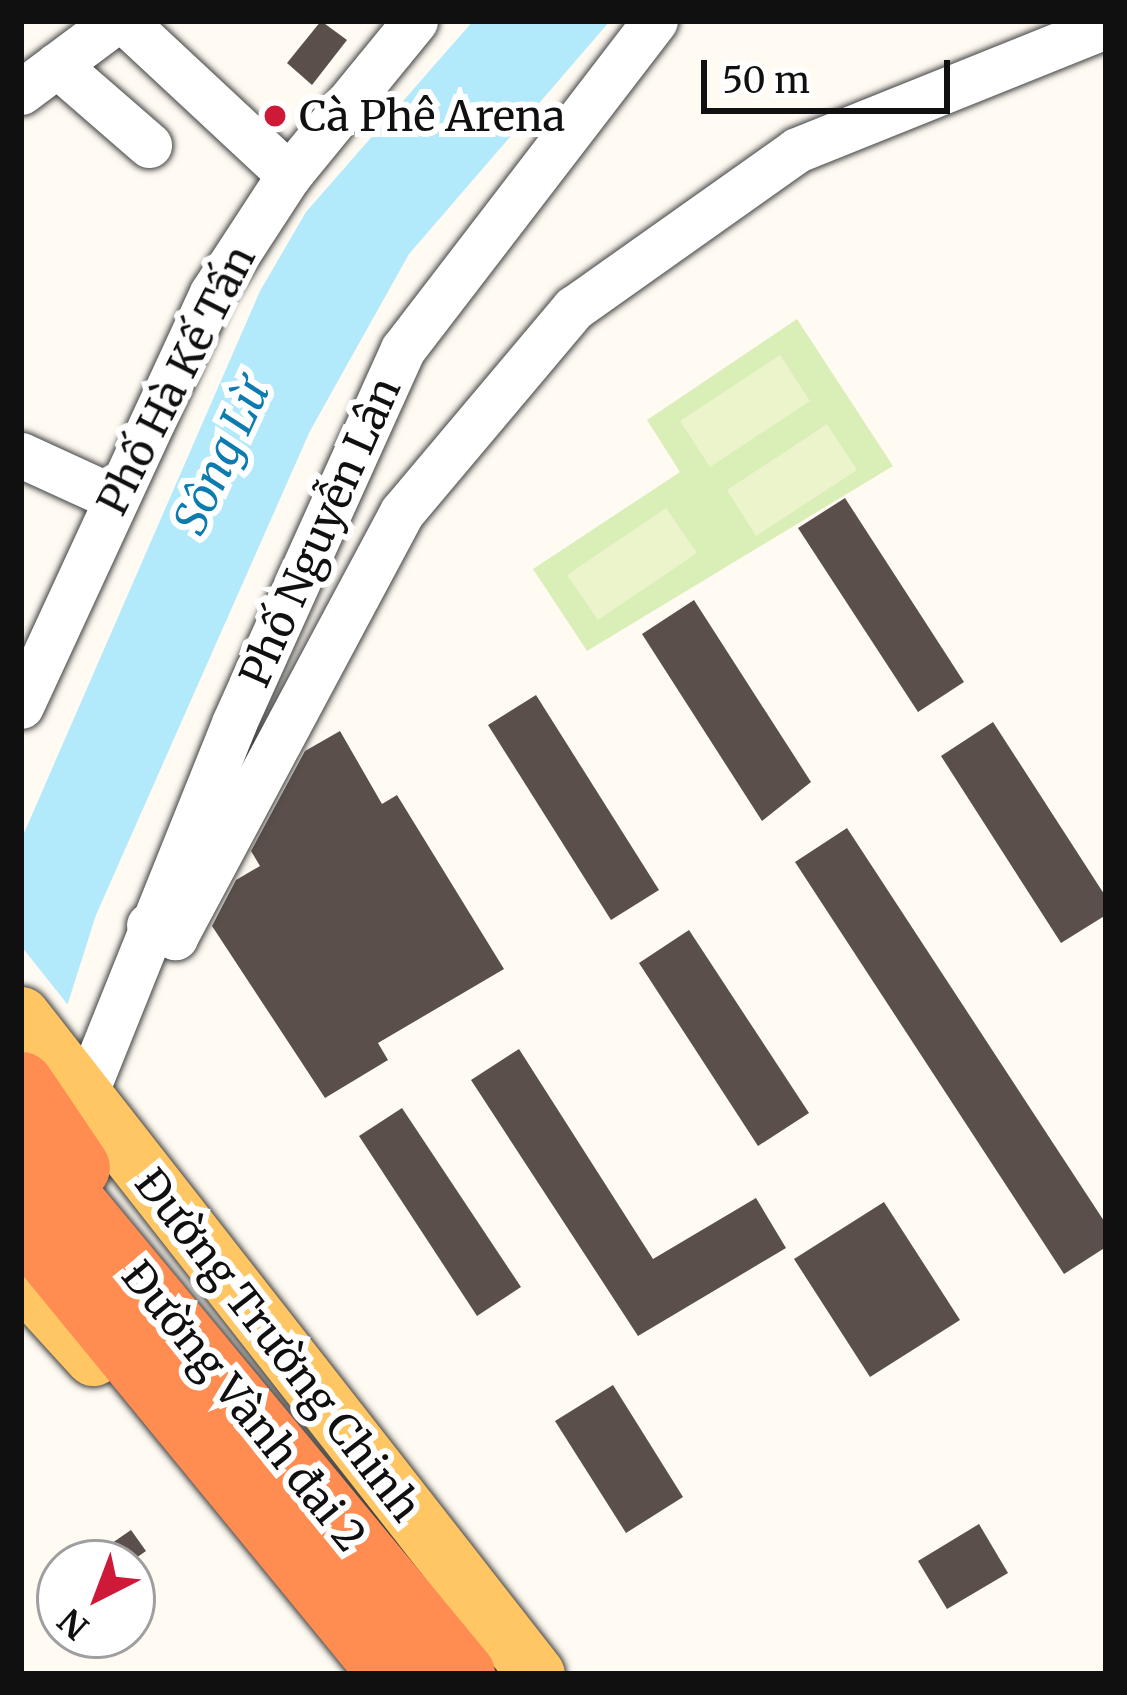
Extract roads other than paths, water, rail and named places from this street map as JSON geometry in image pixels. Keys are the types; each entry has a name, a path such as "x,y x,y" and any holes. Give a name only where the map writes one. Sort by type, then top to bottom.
{"highway":[{"path":"31,1051 167,1356"},
{"name":"Đường Vành đai 2","path":"21,1141 392,1674"},
{"name":"Đường Vành đai 2","path":"21,1220 167,1356 462,1674"},
{"path":"27,1288 167,1356"}],"main road":[{"name":"Đường Trường Chinh","path":"31,1051 83,1099 536,1674"},
{"path":"27,1288 357,1674"}],"street":[{"path":"21,92 120,21 290,175"},
{"name":"Phố Hà Kế Tấn","path":"21,706 212,292 290,175 415,21"},
{"name":"Phố Nguyễn Lân","path":"83,1099 149,925 404,349 656,21"},
{"path":"149,925 175,937 402,512 574,308 796,150 1106,26"},
{"path":"57,65 149,145"},
{"path":"21,455 115,498"}],"water":[{"name":"Sông Lừ","path":"473,21 610,21 409,254 310,431 96,915 21,1150 21,840 260,291 306,212"}],"place":[{"name":"Cà Phê Arena","path":"275,116"}]}
